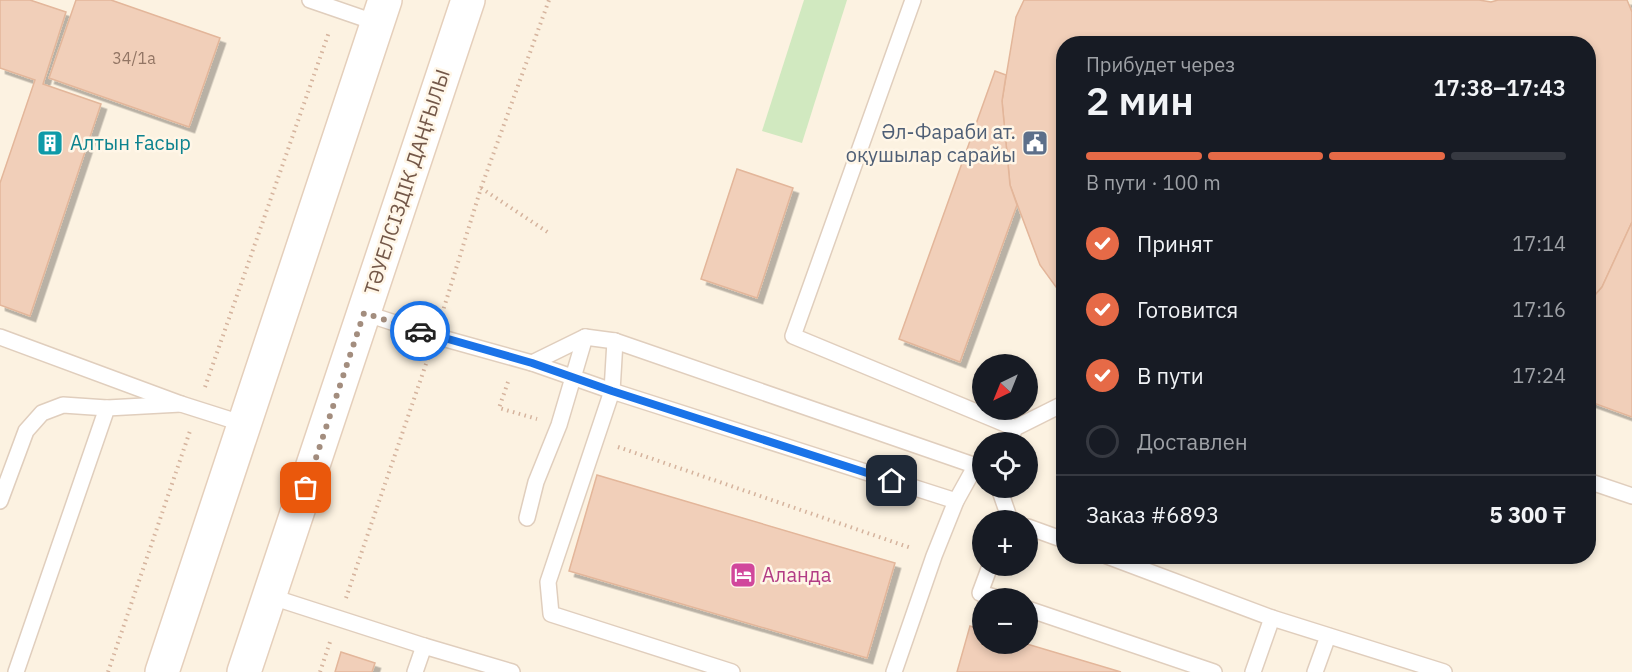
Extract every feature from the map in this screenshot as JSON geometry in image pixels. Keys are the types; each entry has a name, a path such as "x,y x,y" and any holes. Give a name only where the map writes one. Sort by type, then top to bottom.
{"main road":[{"name":"ТӘУЕЛСІЗДІК ДАҢҒЫЛЫ","path":"244,672 468,0"},
{"path":"162,672 381,12"}],"lane":[{"path":"310,0 337,9 381,12"},
{"path":"913,0 793,336 1005,432"},
{"path":"364,313 532,363 612,391 956,501"},
{"path":"0,337 180,404 244,424"},
{"path":"532,363 585,337 615,341 972,465"},
{"path":"527,518 536,482 559,425 585,337"},
{"path":"615,341 612,391 548,582 551,614 732,672"},
{"path":"0,501 26,431 42,413 63,405 107,408 180,404"},
{"path":"16,672 107,408"},
{"path":"1017,432 1056,408"},
{"path":"894,672 933,556 956,501 972,477"},
{"path":"1596,484 1632,496"},
{"path":"1038,531 1056,537"},
{"path":"1128,564 1272,618 1444,672"},
{"path":"269,596 512,672"},
{"path":"1038,612 1214,672"},
{"path":"1253,672 1272,618"},
{"path":"1315,672 1328,636"},
{"path":"415,672 424,646"}],"path":[{"path":"108,672 337,9"},
{"path":"481,188 549,233"},
{"path":"516,358 499,408 559,425"},
{"path":"597,440 933,556"}],"green space":[{"path":"804,0 847,0 802,143 762,131"}],"building":[{"name":"Алтын Ғасыр","path":"0,0 30,0 66,12 43,84 101,104 30,316 0,305 0,183 35,80 0,68"},
{"path":"76,0 111,0 220,38 189,127 49,78"},
{"name":"Әл-Фараби ат. оқушылар сарайы","path":"1024,0 1479,0 1491,2 1498,0 1627,0 1632,12 1632,222 1602,287 1596,294 1596,36 1056,36 1056,287 1040,265 1010,185 1002,101 1016,17"},
{"path":"995,71 1006,75 1002,101 1010,185 1017,205 960,362 899,339"},
{"path":"737,169 793,188 757,298 701,279"},
{"path":"1632,222 1632,417 1596,404 1596,294 1602,287"},
{"path":"597,475 895,563 867,658 569,571"},
{"path":"970,626 972,627 972,654 1038,654 1038,647 1121,672 957,672"},
{"path":"341,652 375,663 372,672 335,672"}],"way so far":[{"path":"306,488 364,313 420,331"}],"place":[{"name":"Алтын Ғасыр","path":"50,143"},
{"name":"Әл-Фараби ат. оқушылар сарайы","path":"1035,143"},
{"name":"Аланда","path":"743,575"}],"route":[{"path":"420,331 532,363 892,481"}]}
